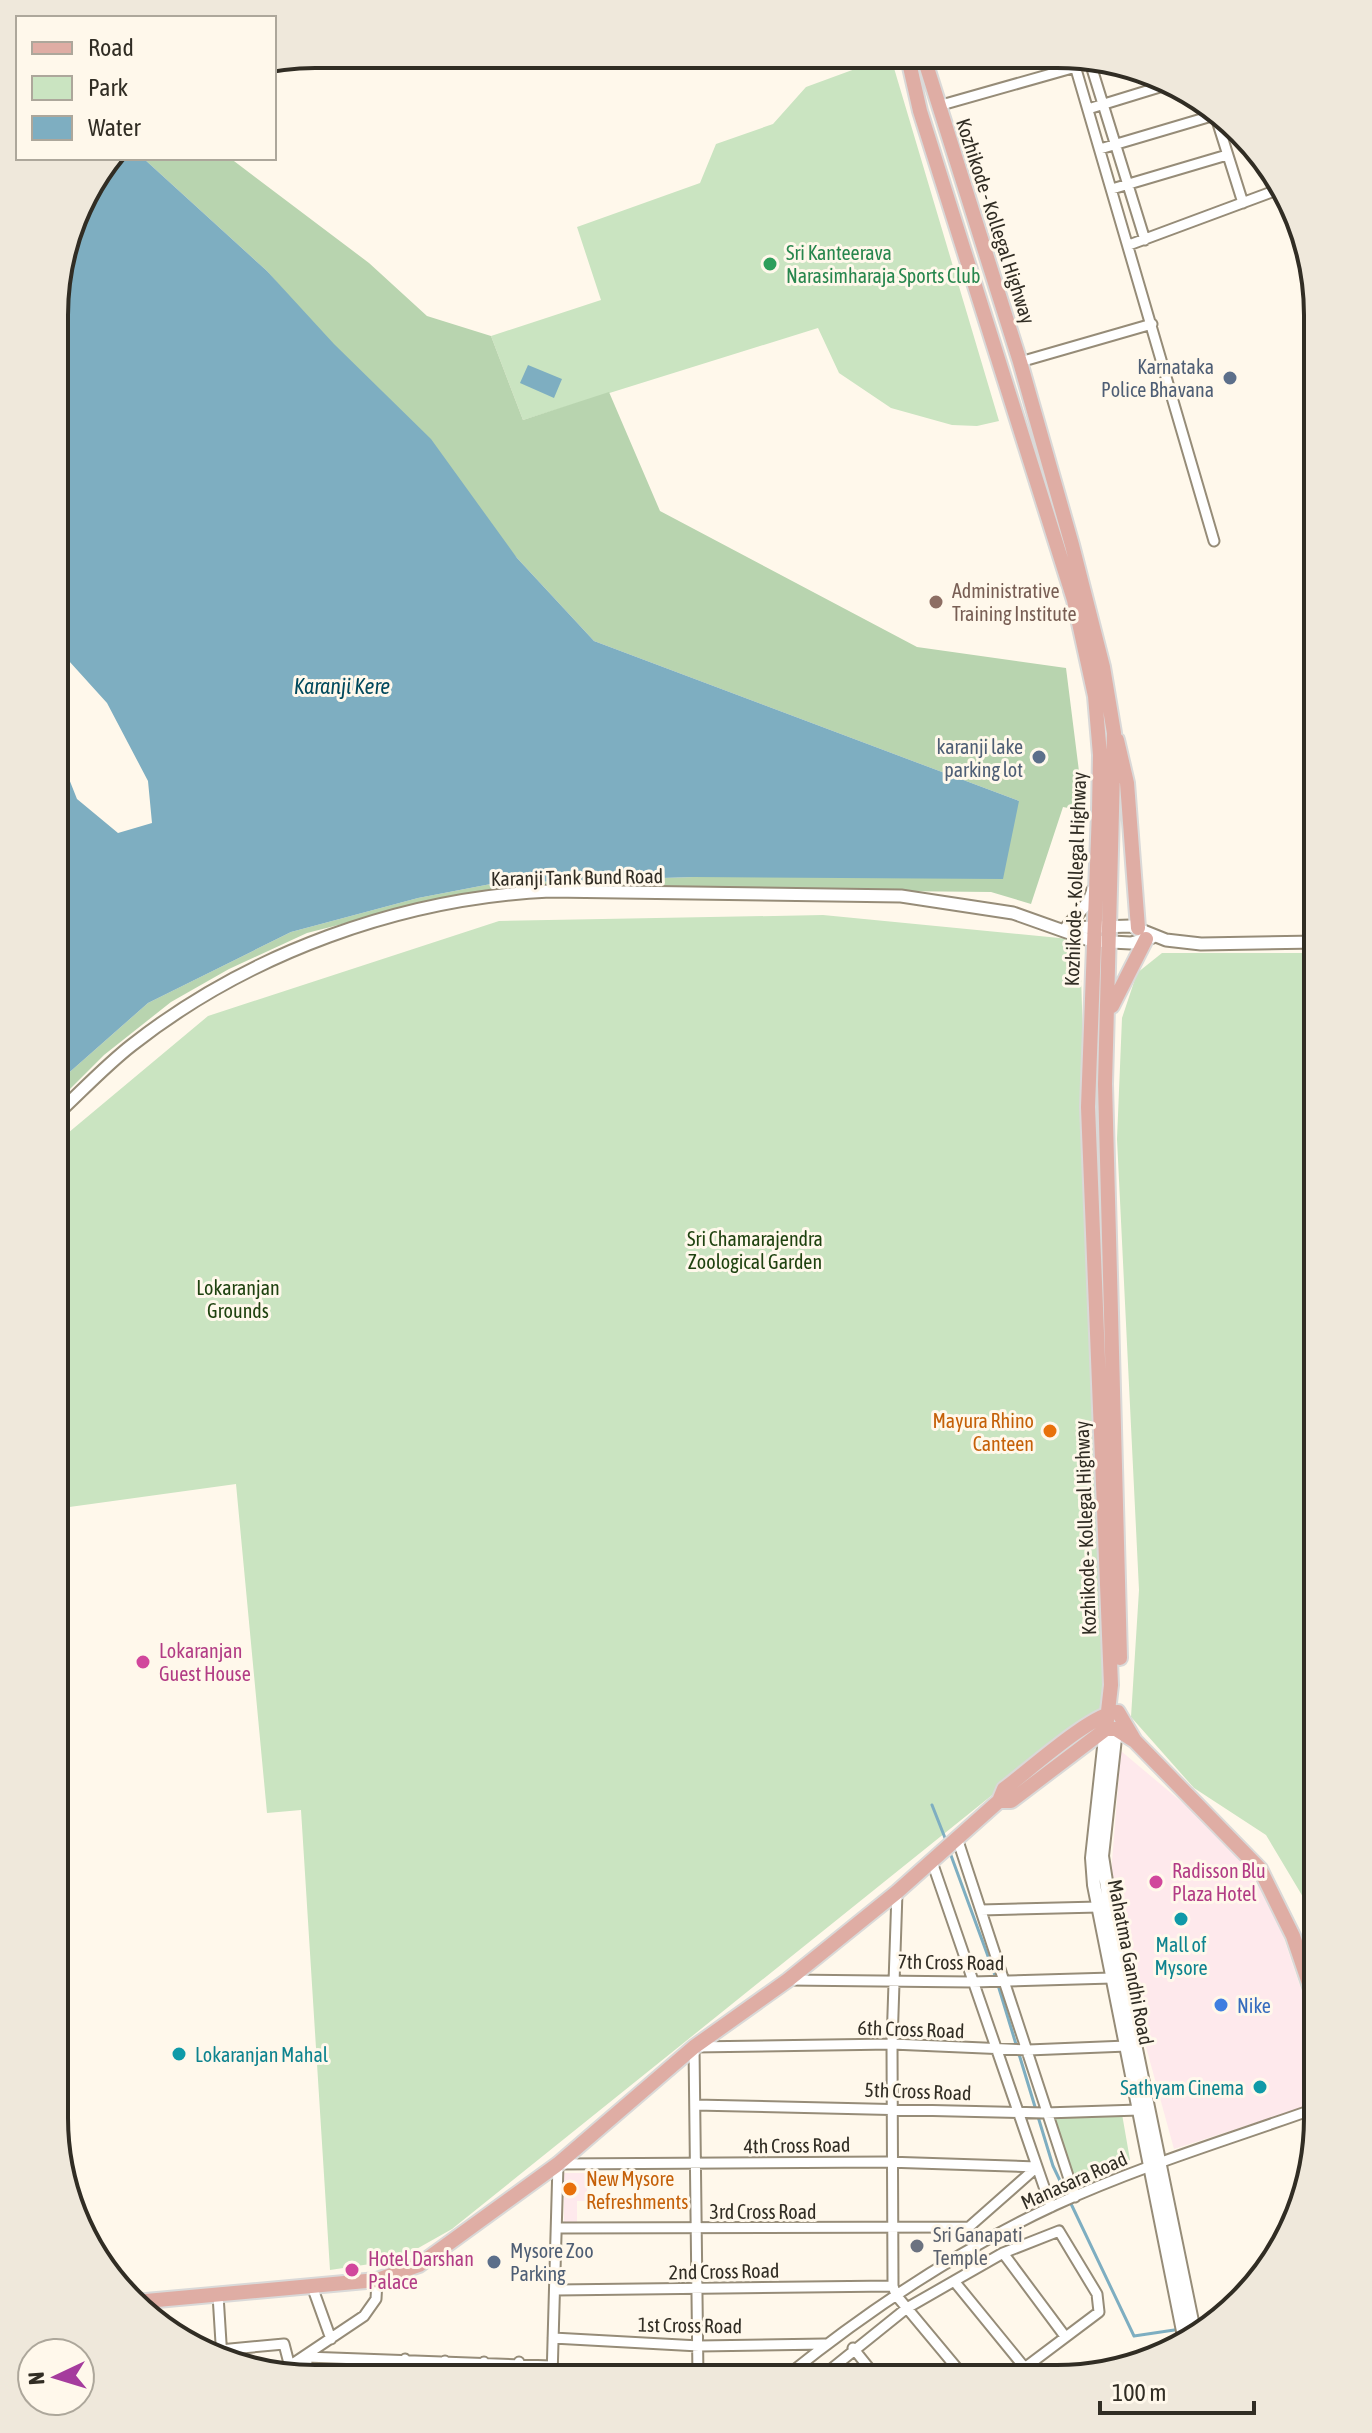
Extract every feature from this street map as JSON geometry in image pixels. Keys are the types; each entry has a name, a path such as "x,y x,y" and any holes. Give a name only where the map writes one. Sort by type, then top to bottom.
{"main road":[{"name":"Kozhikode - Kollegal Highway","path":"910,68 920,111 1004,368 1085,639 1095,696 1100,755 1088,1107 1113,1712"},
{"name":"Kozhikode - Kollegal Highway","path":"927,68 1020,362 1099,652 1114,733 1105,1084 1120,1679 1111,1729"},
{"path":"1109,1012 1146,934 1127,783 1114,733"},
{"path":"149,2301 313,2289 377,2280 398,2275 446,2249 558,2164 694,2047 788,1980 897,1892 999,1801 1004,1789 1113,1712 1135,1741 1260,1869 1293,1936 1303,1966"},
{"path":"999,1801 1011,1801 1111,1729 1135,1741"},
{"name":"Mahatma Gandhi Road","path":"1111,1729 1092,1858 1139,2110 1155,2165"},
{"name":"Mahatma Gandhi Road","path":"1111,1729 1102,1856 1186,2328"},
{"name":"Mahatma Gandhi Road","path":"1186,2323 1188,2326"}],"street":[{"path":"938,106 1061,68"},
{"path":"1077,69 1214,541"},
{"path":"1093,72 1145,240"},
{"path":"1088,109 1155,88"},
{"path":"1100,149 1203,116"},
{"path":"1219,128 1243,203"},
{"path":"1112,189 1227,155"},
{"path":"1129,245 1271,192"},
{"path":"1020,362 1152,324"},
{"path":"1064,928 1089,901 1096,884"},
{"name":"Karanji Tank Bund Road","path":"68,1104 131,1046 214,988 308,945 421,908 493,894 550,891 901,896 1013,913 1092,934"},
{"path":"1092,934 1110,926 1201,944 1304,942"},
{"path":"1092,934 1109,943 1146,934"},
{"path":"955,1839 1075,2197"},
{"path":"932,1858 994,2049 1024,2112 1037,2167 1054,2206"},
{"path":"897,1892 892,2044 895,2291 954,2365"},
{"path":"981,1910 1099,1907"},
{"name":"7th Cross Road","path":"788,1980 972,1982 1112,1978"},
{"name":"6th Cross Road","path":"694,2047 892,2044 1025,2049 1127,2046"},
{"path":"694,2047 698,2365"},
{"name":"5th Cross Road","path":"695,2105 1046,2113 1139,2110"},
{"name":"Manasara Road","path":"800,2365 895,2291 1054,2206 1155,2165 1303,2113"},
{"name":"4th Cross Road","path":"558,2164 892,2163 1037,2167"},
{"path":"552,2365 558,2164"},
{"name":"3rd Cross Road","path":"557,2228 969,2227 1037,2167"},
{"path":"834,2365 907,2308 1003,2253 1059,2231 1097,2294 1099,2312 1064,2335 1029,2365"},
{"path":"1003,2253 1064,2335"},
{"path":"295,2364 364,2316 376,2299 377,2280"},
{"path":"954,2281 1023,2365"},
{"path":"313,2289 331,2339"},
{"name":"2nd Cross Road","path":"556,2290 895,2291"},
{"path":"218,2295 221,2346"},
{"name":"1st Cross Road","path":"553,2338 699,2346 827,2344"},
{"path":"238,2352 284,2344 289,2363"},
{"path":"853,2348 867,2365"},
{"path":"306,2357 544,2365"},
{"path":"306,2357 307,2365"},
{"path":"405,2359 405,2365"},
{"path":"364,2360 364,2365"}],"shaded area":[{"path":"1121,1751 1233,1845 1275,1912 1303,1995 1303,2107 1174,2149 1129,1985 1110,1886"},
{"path":"564,2173 587,2173 587,2201 577,2201 577,2223 564,2222"}],"green space":[{"name":"Sri Kanteerava Narasimharaja Sports Club","path":"857,68 894,68 999,421 977,426 952,425 891,408 839,373 818,328 523,420 491,336 601,300 577,227 700,183 716,144 773,124 806,87"},
{"path":"145,160 233,160 369,263 427,316 491,336 523,420 609,392 660,511 917,647 1066,668 1084,811 1063,807 1031,904 991,892 500,887 307,933 229,969 171,1002 104,1055 68,1091 68,1074 148,1003 291,932 418,898 496,883 694,877 1019,801 594,641 517,558 267,271"},
{"name":"Sri Chamarajendra Zoological Garden","path":"823,915 1080,940 1095,1443 1108,1702 452,2229 397,2260 330,2270 301,1810 267,1813 236,1484 68,1507 68,1133 208,1016 499,921"},
{"path":"1162,953 1304,953 1303,1897 1266,1835 1194,1788 1131,1717 1139,1590 1117,1139 1122,1018 1137,973"},
{"path":"1122,2114 1130,2160 1077,2191 1052,2115"}],"water":[{"name":"Karanji Kere","path":"123,160 145,160 267,271 334,344 431,439 517,558 594,641 1019,801 1003,879 694,877 496,883 418,898 291,932 148,1003 68,1074 68,776 77,799 118,833 152,823 148,781 107,703 69,661 70,283 81,236 101,192"},
{"path":"528,365 562,379 554,398 520,383"}],"waterway":[{"path":"932,1805 947,1843"},
{"path":"949,1850 996,1978"},
{"path":"998,1985 1053,2166 1134,2336 1181,2329"}],"place":[{"name":"Sri Kanteerava Narasimharaja Sports Club","path":"770,264"},
{"name":"Karnataka Police Bhavana","path":"1230,378"},
{"name":"Administrative Training Institute","path":"936,602"},
{"name":"karanji lake parking lot","path":"1039,757"},
{"name":"Mayura Rhino Canteen","path":"1050,1431"},
{"name":"Lokaranjan Guest House","path":"143,1662"},
{"name":"Radisson Blu Plaza Hotel","path":"1156,1882"},
{"name":"Mall of Mysore","path":"1181,1919"},
{"name":"Nike","path":"1221,2005"},
{"name":"Lokaranjan Mahal","path":"179,2054"},
{"name":"Sathyam Cinema","path":"1260,2087"},
{"name":"New Mysore Refreshments","path":"570,2189"},
{"name":"Sri Ganapati Temple","path":"917,2246"},
{"name":"Mysore Zoo Parking","path":"494,2262"},
{"name":"Hotel Darshan Palace","path":"352,2270"}],"park label":[{"name":"Lokaranjan Grounds","path":"238,1298"}]}
